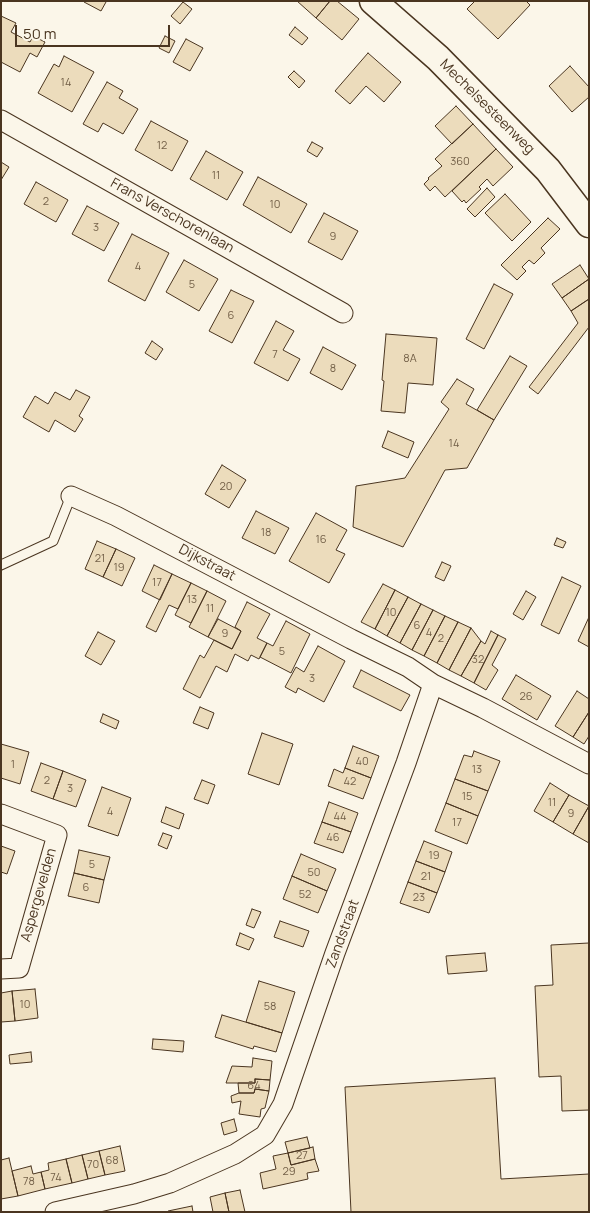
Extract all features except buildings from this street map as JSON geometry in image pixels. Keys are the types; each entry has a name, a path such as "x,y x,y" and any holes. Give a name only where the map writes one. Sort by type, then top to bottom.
{"main road":[{"name":"Mechelsesteenweg","path":"373,1 438,58 548,170 589,224"}],"street":[{"name":"Frans Verschorenlaan","path":"1,120 343,313"},
{"name":"Dijkstraat","path":"71,496 116,516 408,667 433,684"},
{"path":"433,684 484,708 589,764"},
{"name":"Zandstraat","path":"55,1212 134,1194 170,1182 235,1154 265,1135 283,1104 433,684"},
{"name":"Aspergevelden","path":"1,814 57,835 19,968 1,969"}],"lane":[{"name":"Dijkstraat","path":"1,565 53,541 71,496"}]}
